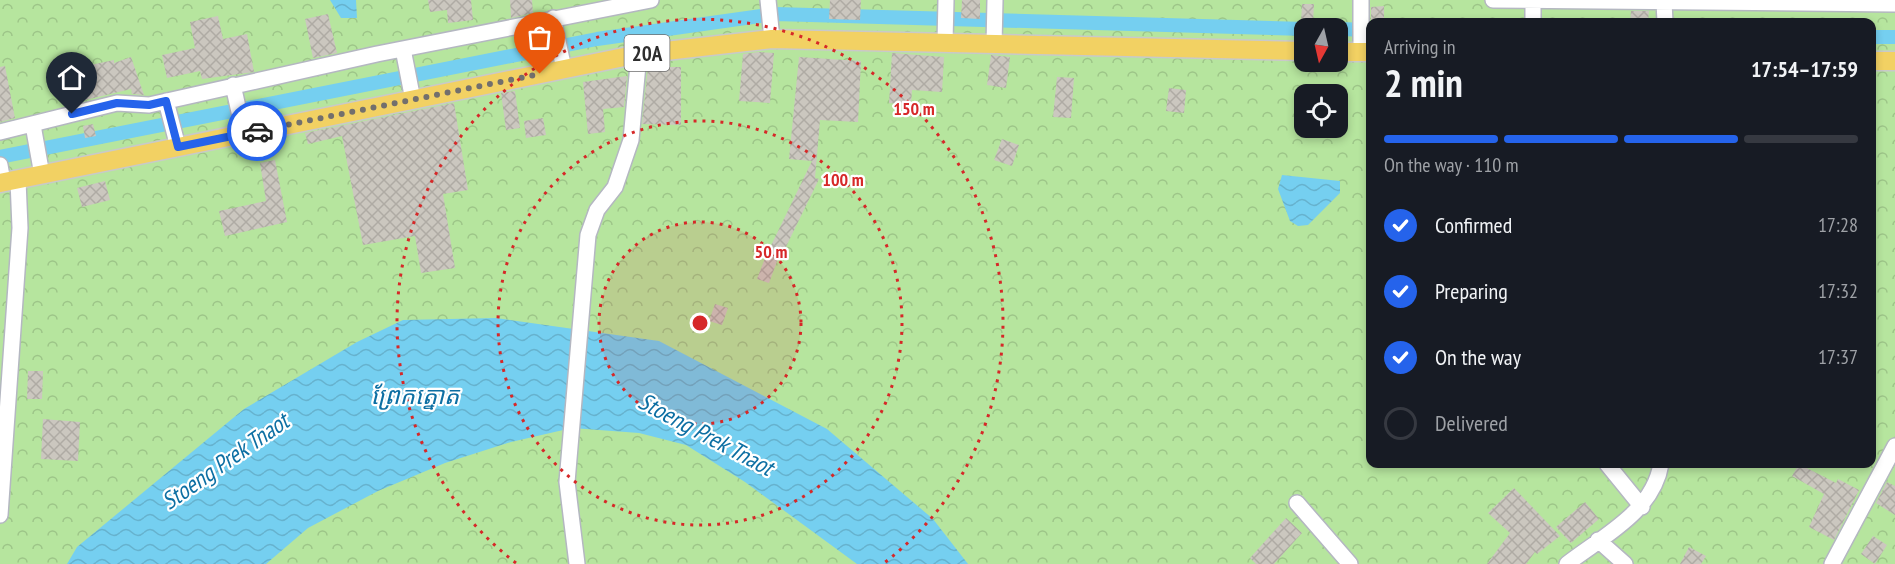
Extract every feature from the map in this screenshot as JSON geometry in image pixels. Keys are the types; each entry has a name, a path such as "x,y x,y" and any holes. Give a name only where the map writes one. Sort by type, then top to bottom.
{"main road":[{"name":"20A","path":"5,177 42,175 413,100 562,62 639,54 771,30 994,45 1294,51"},
{"path":"1348,52 1366,52"},
{"path":"1876,61 1895,61"}],"street":[{"path":"0,132 117,103 149,105 403,49 554,24 651,0"},
{"path":"768,0 771,30"},
{"path":"994,45 995,0"},
{"path":"1361,0 1366,52"},
{"path":"1493,0 1533,12 1664,2 1895,4"},
{"path":"945,42 946,2"},
{"path":"1664,2 1665,18"},
{"path":"554,24 562,62"},
{"path":"403,49 413,100"},
{"path":"577,564 567,482 588,235 597,210 615,187 631,140 639,54"},
{"path":"233,85 244,134"},
{"path":"166,101 178,147"},
{"path":"33,125 42,175"},
{"path":"0,515 20,228 5,177"},
{"path":"1832,564 1895,446"},
{"path":"1610,468 1642,507"},
{"path":"1567,564 1642,507 1654,490 1660,468"},
{"path":"1297,503 1350,564"},
{"path":"1599,540 1625,564"}],"green space":[{"path":"0,0 1895,0 1895,564 0,564"}],"water":[{"path":"330,0 356,0 357,18 341,18"},
{"path":"1282,175 1340,181 1340,193 1308,225 1298,226 1290,221 1278,189"},
{"name":"ព្រែកត្នោត","path":"496,318 659,341 827,429 933,519 968,564 857,564 745,482 686,445 639,433 572,428 511,442 445,463 378,491 308,528 266,564 67,564 77,547 244,409 357,342 403,320"}],"building":[{"path":"428,0 471,0 473,20 448,23 447,10 430,12"},
{"path":"510,0 532,0 533,13 511,18"},
{"path":"830,0 861,0 860,20 829,19"},
{"path":"962,0 980,0 980,19 961,18"},
{"path":"1302,4 1314,4 1313,18 1301,18"},
{"path":"1384,6 1384,18 1371,18 1371,7"},
{"path":"1631,11 1649,11 1648,18 1630,18"},
{"path":"328,14 337,53 313,58 305,19"},
{"path":"218,16 223,39 247,34 254,72 202,79 200,71 167,78 162,55 195,48 190,22"},
{"path":"534,33 536,46 519,49 517,36"},
{"path":"774,53 770,103 739,101 743,54"},
{"path":"892,53 944,57 942,92 912,90 911,105 889,103"},
{"path":"991,55 1010,57 1006,88 987,85"},
{"path":"131,57 144,95 132,94 131,89 69,104 63,62 80,60 81,67 114,60 114,63"},
{"path":"799,57 861,61 858,122 820,120 815,178 819,179 781,257 779,256 769,283 757,279 812,161 789,159"},
{"path":"5,66 15,118 0,122 0,67"},
{"path":"648,67 681,67 681,125 642,124"},
{"path":"627,76 624,107 603,109 605,132 588,134 583,82"},
{"path":"1057,77 1074,78 1071,118 1053,117"},
{"path":"1169,88 1186,90 1184,113 1166,111"},
{"path":"515,91 520,128 506,130 501,93"},
{"path":"454,103 468,190 443,194 455,268 421,273 415,236 363,245 342,136 308,144 305,133"},
{"path":"543,118 546,135 526,138 524,121"},
{"path":"93,124 96,136 85,138 83,126"},
{"path":"1002,139 1019,145 1012,166 994,160"},
{"path":"275,160 287,222 225,236 219,211 266,201 260,163"},
{"path":"105,181 110,200 82,207 77,188"},
{"path":"715,304 728,308 722,325 709,321"},
{"path":"28,371 43,371 42,399 27,399"},
{"path":"43,419 80,422 78,461 41,459"},
{"path":"1797,468 1807,468 1836,483 1838,479 1859,490 1834,540 1809,527 1824,494 1792,476"},
{"path":"1887,482 1895,486 1895,515 1876,503"},
{"path":"1514,488 1560,536 1537,554 1535,552 1526,564 1487,564 1510,533 1488,513"},
{"path":"1585,502 1599,519 1571,543 1556,527"},
{"path":"1286,518 1302,533 1274,564 1256,564 1250,558"},
{"path":"1873,536 1887,545 1875,564 1861,554"},
{"path":"1689,547 1706,556 1701,564 1680,564"}],"waterway":[{"path":"0,157 597,39 775,14 1294,29"},
{"path":"1348,29 1366,30"},
{"path":"1876,37 1895,37"}],"way so far":[{"path":"257,131 540,74"}],"route":[{"path":"72,114 117,103 149,105 166,101 178,147 257,131"}],"water label":[{"name":"Stoeng Prek Tnaot","path":"706,434"},
{"name":"Stoeng Prek Tnaot","path":"225,461"}]}
